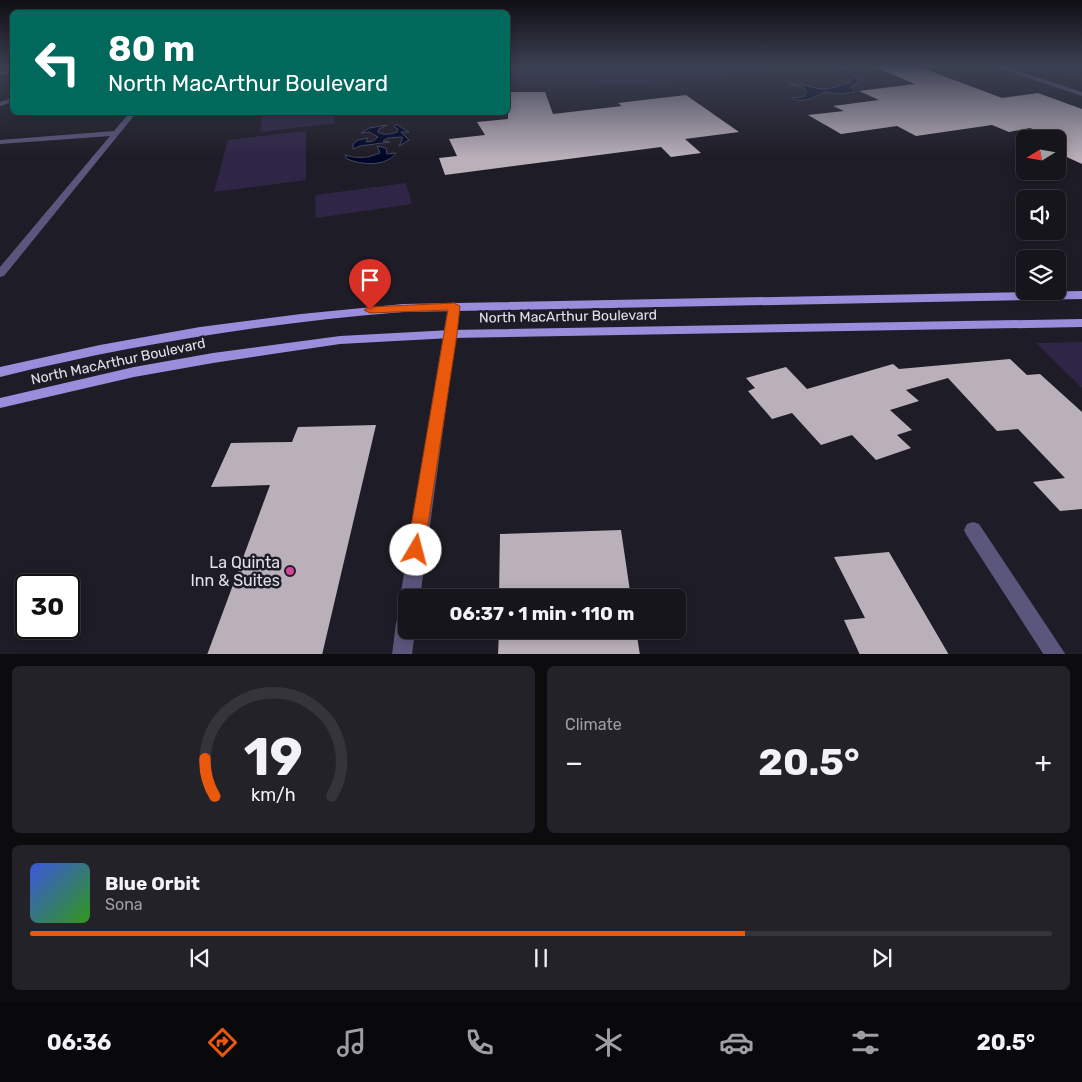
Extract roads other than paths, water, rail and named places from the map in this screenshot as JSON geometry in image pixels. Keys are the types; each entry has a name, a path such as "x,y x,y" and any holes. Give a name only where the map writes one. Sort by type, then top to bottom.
{"main road":[{"name":"North MacArthur Boulevard","path":"0,372 125,343 199,330 292,317 353,311 454,306 1082,295"},
{"name":"North MacArthur Boulevard","path":"0,403 134,372 206,359 340,340 451,334 1082,323"}],"street":[{"path":"0,274 132,115"},
{"path":"0,142 117,133"},
{"path":"411,589 454,306"},
{"path":"972,530 1056,654"},
{"path":"402,654 404,639"}],"water":[{"path":"816,97 804,100 791,98"},
{"path":"396,124 409,132 401,132 409,140 399,146 402,137 388,138 383,141 390,142 360,146 353,149 353,144 358,140 368,138 366,142 373,141 378,137 369,132 361,133 369,128 387,125 379,129 378,132 390,134 397,132 398,129 394,127"},
{"path":"377,146 386,148 387,154 396,153 392,158 380,163 353,161 347,159 345,155 371,156 380,153"}],"place":[{"name":"La Quinta Inn & Suites","path":"290,571"}]}
